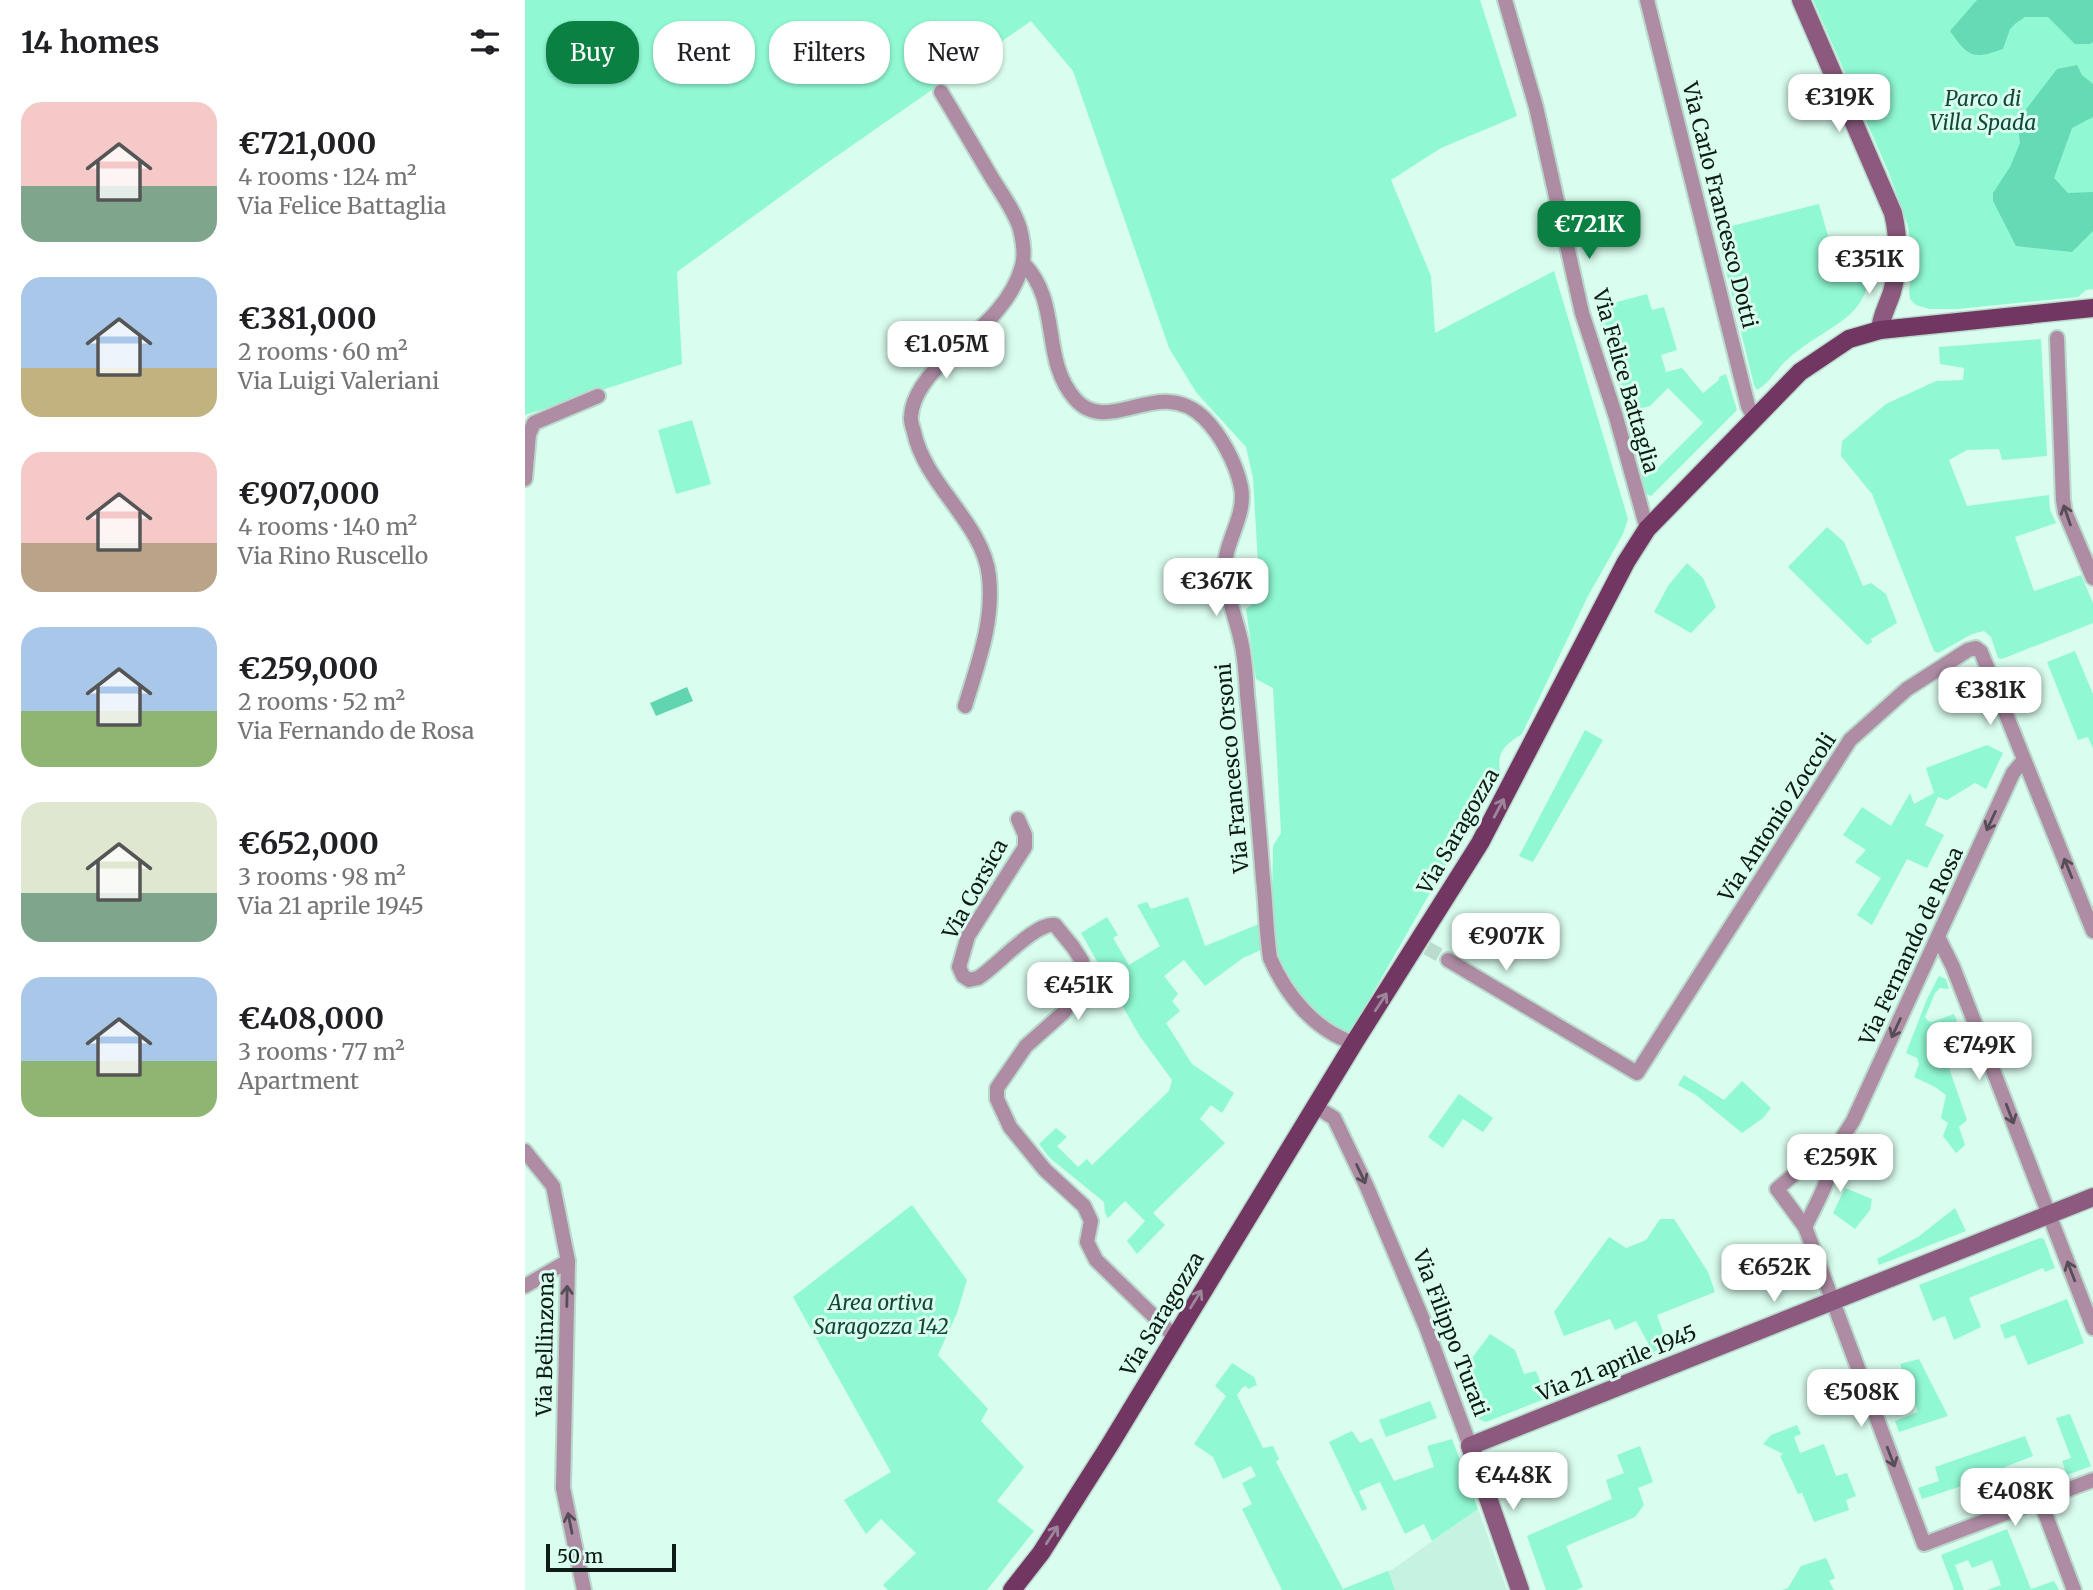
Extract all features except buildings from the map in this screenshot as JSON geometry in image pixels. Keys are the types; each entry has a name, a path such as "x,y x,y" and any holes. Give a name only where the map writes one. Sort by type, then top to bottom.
{"main road":[{"name":"Via Saragozza","path":"1011,1590 1041,1553 1354,1043 1423,945 1480,843 1626,562 1647,529 1800,372 1849,339 1879,330 2059,326 2093,308"}],"street":[{"name":"Via Felice Battaglia","path":"1505,0 1536,107 1582,313 1616,417 1647,529"},
{"name":"Via Carlo Francesco Dotti","path":"1647,0 1748,406 1755,420"},
{"path":"1801,0 1893,213 1897,243 1894,280 1879,330"},
{"name":"Via Francesco Orsoni","path":"941,92 1019,227 1023,247 1023,263 1008,297 991,317 933,370 919,391 911,417 917,446 931,474 972,533 989,574 988,631 965,705"},
{"name":"Via Francesco Orsoni","path":"1023,263 1034,274 1047,303 1058,369 1076,400 1105,413 1168,400 1187,407 1202,416 1231,458 1238,475 1243,504 1224,557 1225,575 1241,642 1270,958 1299,1006 1329,1031 1354,1043"},
{"path":"2059,326 2063,500 2065,512 2093,578"},
{"path":"525,479 529,434 534,423 598,396"},
{"name":"Via Antonio Zoccoli","path":"1448,960 1637,1073 1850,740 1907,689 1968,650 1976,648 1981,652 2023,761"},
{"path":"2023,761 2093,932"},
{"name":"Via Fernando de Rosa","path":"1835,1149 1812,1159 1777,1189 1805,1227 1833,1166 1835,1149 1853,1121 2013,773 2023,761"},
{"name":"Via Corsica","path":"1018,819 1025,835 1025,847 968,936 959,967 963,976 969,980 978,978 1043,926 1051,924 1055,925 1073,947 1081,961 1083,979 1063,1013 1026,1046 997,1088 997,1099 1003,1115 1017,1136 1045,1170 1084,1206 1091,1221 1087,1242 1096,1260 1174,1336"},
{"path":"1938,937 1953,967 2093,1328"},
{"name":"Via Filippo Turati","path":"1316,1107 1331,1115 1338,1123 1387,1231 1446,1379 1520,1590"},
{"name":"Via Bellinzona","path":"525,1151 553,1186 568,1261 563,1488 584,1590"},
{"name":"Via 21 aprile 1945","path":"1470,1447 2093,1197"},
{"path":"1805,1227 1924,1544 2093,1480"},
{"path":"525,1286 568,1261"},
{"path":"2040,1500 2074,1590"}],"shaded area":[{"path":"1977,0 2093,0 2093,42 2075,44 2048,17 2025,17 2010,29 2003,49 1972,54 1950,31"},
{"path":"2077,65 2082,75 2093,84 2093,117 2072,128 2054,178 2068,193 2093,192 2093,231 2072,252 2016,246 1993,201 1993,193 2010,167 2020,143 2018,127 2027,108 2057,69"},
{"path":"687,687 693,701 656,716 650,703"},
{"path":"1478,1509 1507,1590 1341,1590 1393,1569"}],"green space":[{"path":"525,0 1480,0 1517,116 1441,148 1391,180 1431,276 1435,333 1554,271 1628,519 1623,534 1588,596 1522,734 1501,753 1500,770 1349,1035 1319,1013 1293,987 1280,966 1274,941 1273,846 1281,833 1273,688 1256,679 1246,609 1260,598 1253,478 1246,447 1196,392 1169,348 1073,71 1031,21 1003,40 1003,21 904,21 904,84 940,84 677,272 682,364 525,415"},
{"name":"Parco di Villa Spada","path":"1813,0 2093,0 2093,289 2086,290 2078,297 1957,309 1930,309 1916,305 1910,299 1913,263 1908,226 1889,173"},
{"path":"1819,204 1828,236 1831,235 1836,251 1868,243 1870,268 1867,288 1860,303 1850,314 1805,345 1757,390 1716,230"},
{"path":"1647,294 1652,310 1664,307 1677,350 1661,355 1666,372 1682,368 1703,393 1719,380 1719,377 1726,374 1737,410 1651,496 1646,494 1641,475 1653,468 1656,470 1703,423 1668,388 1650,406 1627,412 1595,308"},
{"path":"2041,339 2047,456 2002,460 1999,449 1967,450 1949,460 1967,506 2049,495 2050,510 2056,523 2015,537 2034,591 2081,575 2093,603 2093,623 2002,659 1998,658 1991,637 1984,631 1972,634 1938,653 1934,651 1872,494 1841,456 1842,441 1886,404 1936,381 1963,380 1964,368 1940,364 1939,347"},
{"path":"692,420 711,484 676,494 658,430"},
{"path":"1827,527 1844,542 1863,586 1871,583 1886,594 1897,623 1871,639 1872,642 1867,645 1788,567"},
{"path":"1687,563 1703,578 1716,607 1691,633 1654,612 1668,586"},
{"path":"2075,651 2093,694 2093,749 2088,737 2078,740 2047,662"},
{"path":"1585,730 1603,740 1533,862 1519,856"},
{"path":"1987,745 2003,753 1986,789 1975,783 1947,800 1938,797 1925,825 1944,835 1927,868 1907,859 1872,925 1857,915 1881,878 1855,862 1866,850 1843,835 1862,807 1891,826 1910,793 1914,804 1934,793 1926,768"},
{"path":"1188,897 1205,946 1259,924 1263,949 1243,958 1205,986 1184,960 1164,976 1178,994 1172,1001 1180,1011 1166,1023 1192,1064 1234,1093 1222,1113 1211,1105 1200,1119 1225,1143 1153,1213 1165,1225 1137,1254 1127,1241 1145,1221 1125,1201 1108,1218 1104,1202 1050,1158 1039,1144 1056,1128 1067,1137 1057,1146 1078,1167 1087,1159 1092,1165 1169,1091 1172,1080 1139,1035 1081,933 1107,917 1118,935 1113,938 1129,965 1160,946 1137,905 1147,902 1151,909"},
{"path":"1939,976 1946,979 1949,989 1940,988 1935,993 1925,1017 1932,1022 1954,1014 1957,1021 1929,1034 1940,1060 1963,1051 1966,1059 1949,1068 1967,1120 1959,1127 1965,1145 1956,1153 1943,1136 1948,1123 1941,1118 1946,1095 1914,1077 1919,1064 1917,1058 1906,1053"},
{"path":"1684,1075 1724,1100 1742,1081 1771,1108 1763,1118 1742,1133 1696,1095 1678,1085"},
{"path":"1459,1094 1493,1118 1483,1132 1463,1119 1443,1148 1428,1137"},
{"path":"1845,1188 1872,1199 1870,1210 1855,1229 1833,1213"},
{"name":"Area ortiva Saragozza 142","path":"912,1205 967,1280 957,1313 938,1355 988,1409 981,1421 1024,1467 997,1501 1034,1531 987,1590 888,1590 883,1585 916,1553 881,1519 866,1534 844,1500 891,1472 793,1297"},
{"path":"1955,1208 1966,1231 1879,1265 1877,1259 1918,1237"},
{"path":"1660,1219 1674,1219 1708,1272 1715,1292 1657,1315 1668,1346 1653,1352 1636,1321 1615,1330 1610,1319 1564,1336 1554,1312 1609,1237 1626,1248 1646,1240"},
{"path":"2040,1238 2044,1239 2055,1268 2045,1272 2043,1268 1969,1298 1981,1327 1954,1340 1945,1316 1933,1321 1919,1285"},
{"path":"2067,1299 2084,1343 2028,1365 2015,1335 2005,1339 2000,1325"},
{"path":"1490,1334 1515,1350 1524,1374 1536,1371 1547,1398 1486,1422 1476,1418 1460,1374"},
{"path":"1919,1359 1948,1416 1899,1432 1895,1421 1918,1412 1900,1364"},
{"path":"1232,1363 1254,1377 1257,1385 1248,1389 1246,1386 1242,1388 1237,1395 1263,1448 1273,1446 1279,1459 1276,1462 1343,1589 1388,1571 1395,1590 1282,1590 1242,1509 1252,1504 1242,1483 1256,1476 1251,1466 1223,1479 1213,1457 1194,1444 1226,1396 1215,1386"},
{"path":"1430,1401 1437,1418 1386,1437 1379,1420"},
{"path":"2070,1414 2091,1466 2067,1475 2062,1461 2071,1458 2056,1418"},
{"path":"1797,1425 1801,1434 1794,1437 1800,1453 1824,1444 1836,1476 1847,1473 1856,1496 1846,1500 1849,1510 1814,1522 1802,1493 1798,1494 1780,1456 1783,1454 1763,1444 1771,1435"},
{"path":"1352,1431 1360,1443 1372,1438 1394,1481 1434,1467 1427,1446 1452,1439 1478,1509 1432,1541 1424,1524 1405,1534 1380,1482 1359,1491 1367,1509 1362,1511 1329,1442"},
{"path":"2025,1436 2033,1456 1982,1476 1980,1474 1964,1481 1965,1485 1922,1499 1918,1488 1939,1481 1935,1467"},
{"path":"1640,1446 1653,1482 1638,1488 1644,1505 1635,1517 1566,1546 1583,1587 1576,1590 1546,1590 1527,1536 1612,1499 1606,1480 1624,1473 1617,1455"},
{"path":"2007,1529 2031,1589 2054,1581 2059,1590 1987,1590 2001,1585 1992,1560 1972,1568 1968,1560 1955,1565 1964,1590 1952,1590 1954,1589 1941,1555"},
{"path":"1826,1558 1835,1578 1829,1581 1834,1590 1782,1590 1788,1588 1801,1566"}],"tunnel":[{"path":"1427,948 1448,960"}]}
